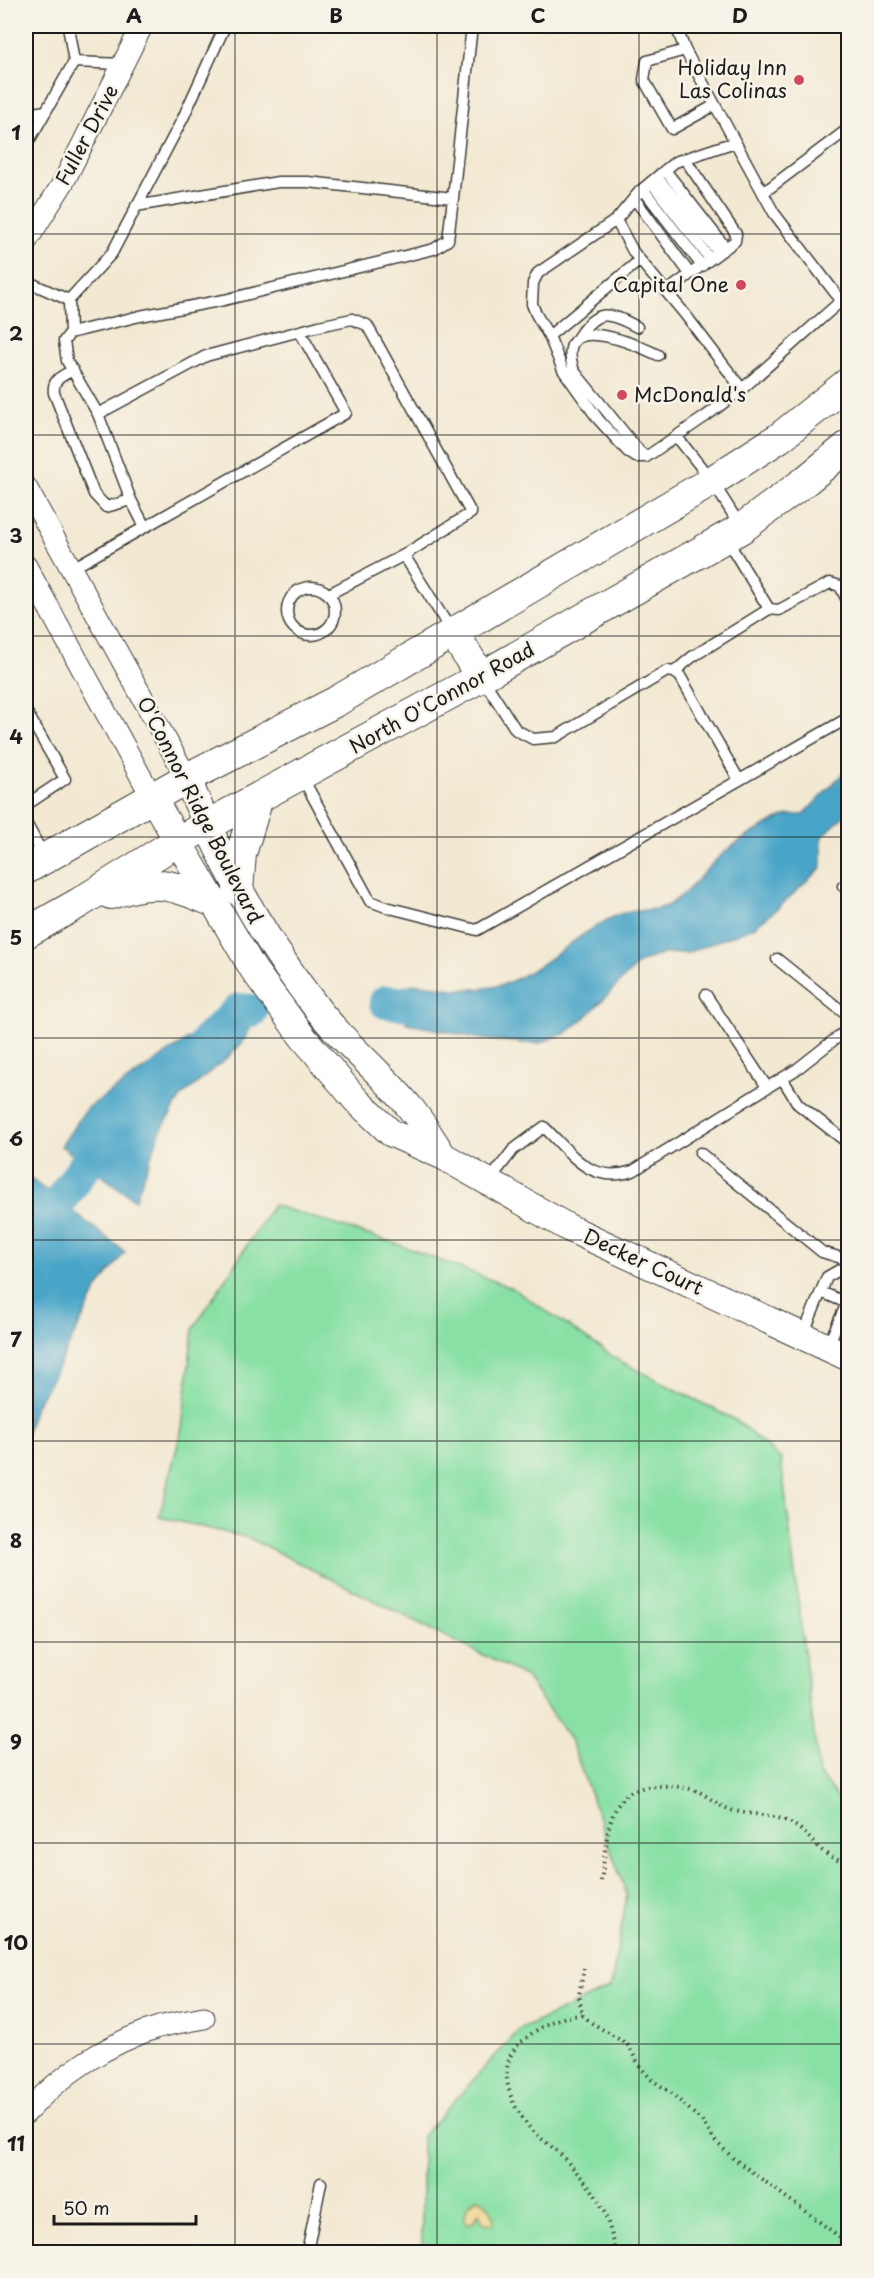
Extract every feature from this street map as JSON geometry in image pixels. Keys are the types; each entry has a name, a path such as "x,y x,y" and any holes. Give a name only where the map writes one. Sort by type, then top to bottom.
{"main road":[{"path":"35,863 187,778 337,701 712,481 780,438 849,383"},
{"name":"North O'Connor Road","path":"26,933 178,841 481,676 734,532 804,482 849,446"},
{"path":"453,632 481,676"},
{"path":"79,903 132,886 151,883 225,895 241,854 258,798"}],"street":[{"name":"Fuller Drive","path":"26,242 63,183 142,26"},
{"name":"O'Connor Ridge Boulevard","path":"26,487 187,778 207,826 225,895"},
{"name":"O'Connor Ridge Boulevard","path":"26,567 178,841 267,940 320,1012 412,1110 443,1156"},
{"name":"Decker Court","path":"443,1156 569,1228 838,1352"},
{"path":"26,2113 67,2074 96,2055 128,2039 160,2027 204,2018"}],"lane":[{"path":"26,146 74,62 68,26"},
{"path":"145,527 131,500 98,414 67,361 64,341 70,333 69,300 112,253 183,117 225,26"},
{"path":"70,333 140,316 224,300 434,249 448,240 472,26"},
{"path":"676,26 686,50 774,213 845,303 742,389 677,437 646,457 631,455 598,419 563,370 549,336 536,314 531,294 538,273 616,220 634,198 675,162 735,141"},
{"path":"686,50 647,61 644,80 672,129 715,105"},
{"path":"74,62 124,64"},
{"path":"26,114 46,111"},
{"path":"763,193 849,129"},
{"path":"666,292 735,241 736,234 733,228 686,159"},
{"path":"654,179 714,256"},
{"path":"654,179 714,256"},
{"path":"136,206 278,182 308,182 453,198"},
{"path":"634,198 690,274"},
{"path":"616,220 640,261 742,389"},
{"path":"549,336 640,261"},
{"path":"26,281 69,300"},
{"path":"637,327 616,316 603,314 592,319 573,342 570,360 574,371 646,457"},
{"path":"98,414 206,356 352,319 367,325 471,513 404,555 329,594"},
{"path":"71,568 346,413 300,332"},
{"path":"578,337 592,334 607,336 630,342 658,355"},
{"path":"72,370 57,380 53,386 54,393 94,494 106,507 131,500"},
{"path":"677,437 712,481 769,609"},
{"path":"404,555 453,632"},
{"path":"674,672 692,657 769,609 779,610 830,583 840,586 849,602"},
{"path":"307,587 323,590 329,594 335,609 331,624 326,630 311,635 296,630 288,617 287,609 293,595 307,587"},
{"path":"481,676 516,730 533,739 556,737 667,671 674,672 680,676 739,780"},
{"path":"26,711 65,779 26,805"},
{"path":"301,775 370,901 477,930 849,718"},
{"path":"26,824 35,863"},
{"path":"777,959 849,1016"},
{"path":"706,995 767,1088"},
{"path":"489,1181 513,1150 544,1127 587,1169 610,1176 633,1172 767,1088 849,1029"},
{"path":"782,1078 798,1104 849,1143"},
{"path":"700,1154 822,1252 848,1264"},
{"path":"803,1336 827,1276 848,1264"},
{"path":"821,1292 848,1302 838,1352"},
{"path":"307,2253 321,2183"}],"path":[{"path":"601,1881 608,1832 624,1796 636,1790 658,1786 679,1786 698,1791 722,1806 787,1821 806,1833 824,1852 849,1865"},
{"path":"582,2015 579,1995 584,1968"},
{"path":"616,2253 611,2228 601,2205 563,2157 531,2129 515,2108 506,2079 509,2059 517,2046 541,2026 564,2016 582,2015 627,2044 652,2080 670,2092 703,2122 715,2141 733,2158 849,2243"}],"green space":[{"path":"273,1205 400,1245 512,1288 620,1361 737,1421 781,1459 819,1774 848,1811 848,2252 422,2252 422,2136 519,2030 611,1987 627,1895 571,1741 525,1676 249,1538 159,1517 182,1428 193,1329"}],"sand":[{"path":"477,2198 490,2208 494,2224 483,2223 479,2213 472,2223 465,2223 467,2208"}],"water":[{"path":"848,768 848,812 822,837 822,867 754,927 687,953 662,954 639,963 586,1017 566,1033 539,1043 481,1039 406,1023 401,988 420,984 473,989 504,984 533,969 588,931 617,915 666,906 683,895 718,857 739,842 785,816 803,815"},
{"path":"239,1010 251,1027 243,1042 181,1097 160,1132 135,1200 61,1146 86,1109 229,1011"},
{"path":"26,1175 125,1252 98,1288 53,1377 35,1407 26,1435"}],"waterway":[{"path":"386,1002 449,1007"},
{"path":"206,1042 239,1010 251,1011"},
{"path":"26,1262 60,1201 113,1125"}],"place":[{"name":"Holiday Inn Las Colinas","path":"799,80"},
{"name":"Capital One","path":"741,285"},
{"name":"McDonald's","path":"622,395"}]}
